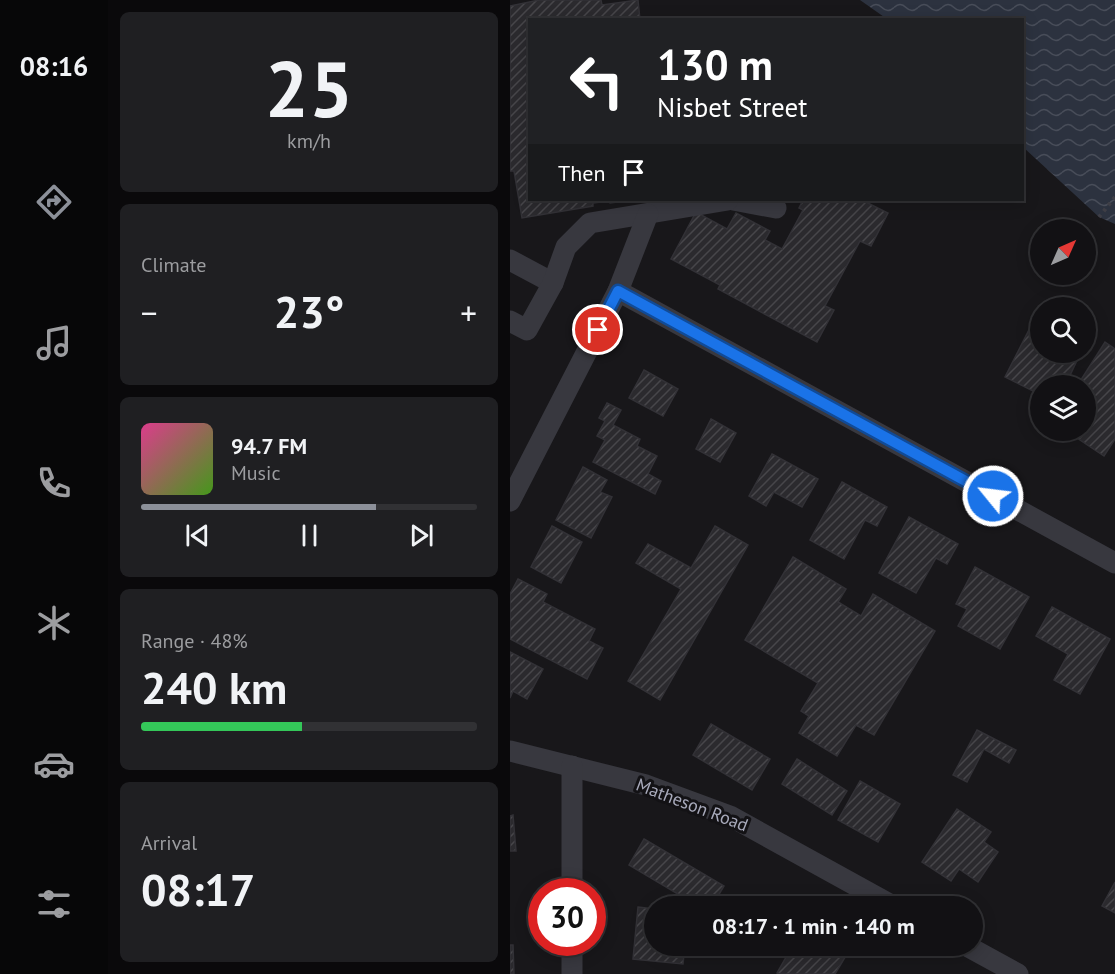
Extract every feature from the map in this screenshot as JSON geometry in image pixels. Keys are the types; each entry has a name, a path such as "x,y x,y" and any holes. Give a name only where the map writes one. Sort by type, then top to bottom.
{"street":[{"path":"510,321 527,330 553,283 566,247 590,223 722,201"},
{"path":"738,201 776,208"},
{"path":"510,501 618,291 648,214"},
{"path":"510,260 553,283"},
{"path":"618,291 1115,563"},
{"name":"Matheson Road","path":"510,751 646,785 730,816 875,896"},
{"path":"572,766 572,878"},
{"path":"983,955 1018,974"},
{"path":"572,956 572,974"}],"path":[{"path":"1099,217 1115,197"}],"water":[{"path":"860,0 1115,0 1115,224 1099,217 1024,148 1024,18 886,18"}],"building":[{"path":"539,0 601,0 602,5 638,0 640,18 528,18 528,201 609,201 593,203 593,206 522,218 514,171 510,171 510,6"},
{"path":"802,201 864,201 888,213 871,246 860,241 825,306 834,310 817,342 718,289 720,285 671,259 696,212 727,229 736,213 770,231 765,240 782,249 803,210 799,208"},
{"path":"1030,328 1030,363 1076,363 1070,375 1030,375 1030,390 1005,377"},
{"path":"1105,342 1115,349 1115,439 1104,456 1082,441 1096,441 1096,375 1084,375 1092,363 1096,363 1096,356"},
{"path":"644,370 678,389 663,416 629,398"},
{"path":"607,403 621,410 613,425 640,439 637,446 657,456 648,474 661,481 655,494 593,462 605,440 597,436 605,421 599,418"},
{"path":"711,419 736,433 720,462 696,449"},
{"path":"772,454 818,479 802,507 774,492 766,506 749,496"},
{"path":"583,467 607,480 600,492 612,497 591,538 556,520"},
{"path":"842,482 887,507 877,526 865,520 844,559 810,540"},
{"path":"909,517 958,544 947,564 936,558 916,593 879,573"},
{"path":"552,526 582,542 561,583 531,567"},
{"path":"715,526 748,545 660,700 628,681 681,589 636,563 648,544 691,568"},
{"path":"793,557 846,589 838,602 861,616 873,594 935,631 874,735 856,725 837,756 799,733 809,716 801,711 818,683 745,640"},
{"path":"975,567 1029,597 1000,649 958,626 967,609 956,604"},
{"path":"518,579 547,594 543,602 595,629 589,641 603,648 587,679 510,639 510,594"},
{"path":"1052,607 1110,639 1080,694 1054,680 1068,654 1036,636"},
{"path":"510,652 543,669 527,699 513,691 510,698"},
{"path":"711,724 770,759 752,790 693,755"},
{"path":"977,730 1016,750 1009,763 984,749 967,782 953,775"},
{"path":"797,759 847,791 832,815 782,784"},
{"path":"860,781 900,804 878,842 838,820"},
{"path":"957,809 991,832 984,842 998,852 978,882 959,869 951,881 922,862"},
{"path":"513,815 516,851 510,851 510,816"},
{"path":"644,839 724,886 718,896 681,896 629,865"},
{"path":"1115,882 1115,913 1102,906"},
{"path":"638,907 644,908 644,956 684,956 683,964 633,959"},
{"path":"510,945 513,945 514,974 510,974"},
{"path":"787,956 846,956 835,974 777,973"}],"route":[{"path":"598,330 618,291 993,496"}]}
